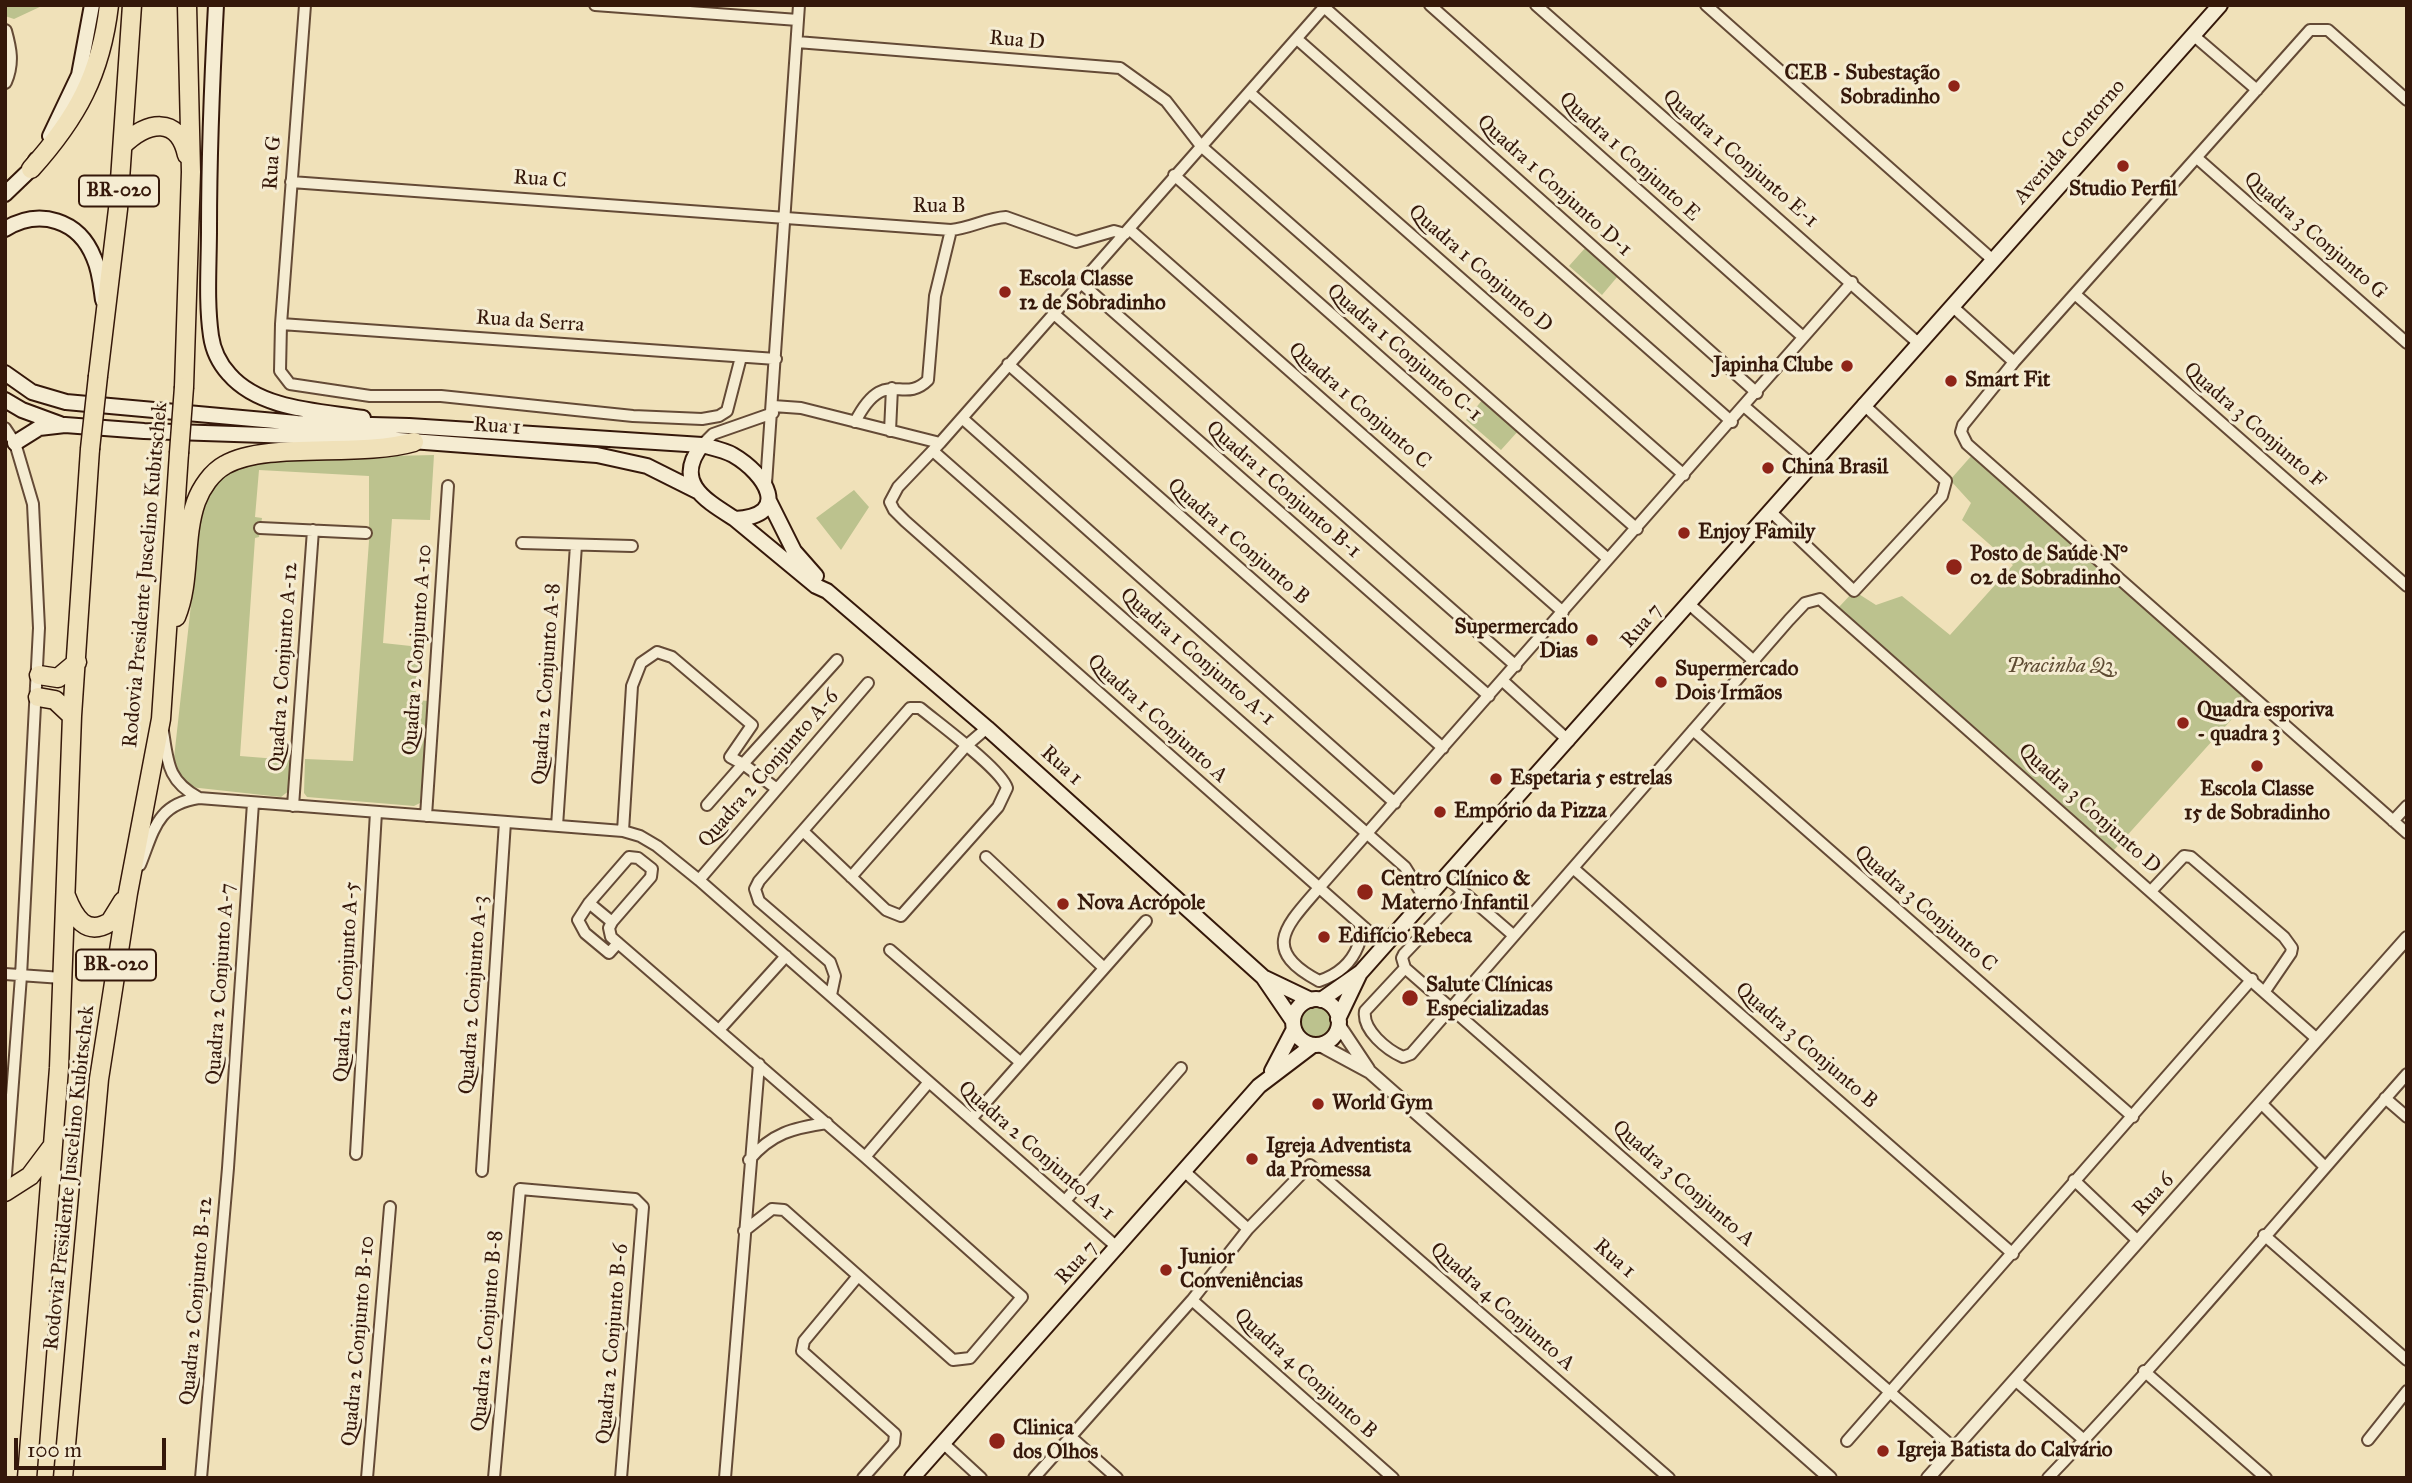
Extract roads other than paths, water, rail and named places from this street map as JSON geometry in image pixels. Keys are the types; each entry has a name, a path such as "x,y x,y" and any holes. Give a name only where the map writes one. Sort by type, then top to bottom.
{"highway":[{"path":"32,169 61,136 80,105 105,38 109,5"},
{"name":"Rodovia Presidente Juscelino Kubitschek","path":"27,1478 53,1146 72,716 90,449 123,145 132,5"},
{"name":"Rodovia Presidente Juscelino Kubitschek","path":"63,1478 99,1079 128,893 161,719 168,636 184,387 191,172 187,5"},
{"path":"123,145 143,129 163,127 180,136 191,172"},
{"path":"168,636 182,602 191,519 197,500 221,466 253,455 351,452 395,447 412,434"},
{"path":"39,675 58,678 76,662"},
{"path":"38,697 55,700 72,716"},
{"path":"64,893 73,914 80,923 90,928 110,922 128,893"},
{"path":"5,1190 30,1176 53,1146"}],"main road":[{"path":"5,194 32,169 57,123 79,75 92,5"},
{"path":"216,5 209,131 208,306 211,338 218,360 242,386 275,402 412,434"},
{"name":"Avenida Contorno","path":"1952,306 2220,5"},
{"path":"5,229 25,220 42,218 60,220 75,230 86,242 95,260 106,318"},
{"name":"Rua 7","path":"1338,1021 1361,972 1569,741 1917,342 1952,306"},
{"path":"5,373 33,392 66,402 412,434"},
{"path":"5,400 22,410 65,425"},
{"path":"15,443 39,428 65,425"},
{"name":"Rua 1","path":"65,425 287,436 412,434 702,445 731,453 766,484"},
{"name":"Rua 1","path":"412,434 597,455 647,466 696,491 735,519 816,586 827,591 987,728 1263,977 1293,1025"},
{"path":"696,491 691,469 693,457 702,445"},
{"path":"766,484 769,501 794,551 827,591"},
{"path":"735,519 756,517 769,501"},
{"name":"Rua 7","path":"1316,1000 1361,972"},
{"name":"Rua 1","path":"1263,977 1316,1000"},
{"path":"1316,1000 1332,1007 1338,1021 1333,1037 1317,1045 1301,1040 1293,1025 1298,1008 1316,1000"},
{"name":"Rua 7","path":"1270,1075 1293,1025"},
{"name":"Rua 7","path":"912,1478 1270,1075 1317,1045"}],"street":[{"name":"Rua G","path":"305,5 281,324 281,371 290,384 347,394 441,396 633,416 702,419 719,416 731,402 741,357"},
{"path":"596,5 798,20"},
{"path":"766,484 799,5"},
{"name":"Quadra 1 Conjunto E","path":"1430,5 1803,337"},
{"name":"Quadra 1 Conjunto E-1","path":"1536,5 1917,342"},
{"path":"1706,5 1994,261"},
{"path":"702,445 713,434 752,421 773,410 801,408 890,431 937,447 1325,6"},
{"name":"Quadra 1 Conjunto D-1","path":"1325,6 1757,393"},
{"path":"2407,100 2328,30 2314,28 2304,35 2014,362 1963,425 1961,432 1967,444 2407,833"},
{"path":"5,31 11,52 10,70 5,82"},
{"path":"2193,35 2257,90"},
{"path":"1297,39 1732,422"},
{"name":"Rua D","path":"797,42 1120,68 1166,101 1180,115 1201,146"},
{"name":"Quadra 1 Conjunto D","path":"1250,93 1684,475"},
{"name":"Quadra 1 Conjunto C-1","path":"1201,146 1637,529"},
{"name":"Quadra 3 Conjunto G","path":"2197,158 2407,343"},
{"name":"Quadra 1 Conjunto C-1","path":"1174,176 1608,559"},
{"name":"Rua C","path":"291,182 786,216"},
{"name":"Rua B","path":"786,216 951,230 968,229 994,218 1006,217 1076,242 1114,231 1127,231"},
{"path":"855,422 868,400 878,391 892,388 914,390 930,376 935,296 951,230"},
{"name":"Quadra 1 Conjunto C","path":"1127,231 1563,612"},
{"path":"1366,930 1361,934 1351,959 1334,976 1319,981 1301,972 1287,956 1285,928 1608,559 1732,422 1852,282"},
{"name":"Quadra 1 Conjunto B-1","path":"1081,283 1516,666"},
{"name":"Quadra 3 Conjunto F","path":"2076,295 2407,586"},
{"path":"1952,306 2014,362"},
{"name":"Quadra 1 Conjunto B-1","path":"1053,313 1489,696"},
{"name":"Rua da Serra","path":"281,324 776,359"},
{"name":"Quadra 1 Conjunto B","path":"1008,364 1443,748"},
{"path":"890,431 892,388"},
{"path":"1770,511 1854,591 1942,496 1946,481 1863,404"},
{"path":"1745,407 1811,464"},
{"name":"Quadra 1 Conjunto A-1","path":"962,418 1395,803"},
{"path":"752,421 767,428 770,434"},
{"path":"5,428 15,443 33,505 39,675 5,1190"},
{"name":"Quadra 1 Conjunto A-1","path":"937,447 1405,867 1426,899"},
{"name":"Quadra 1 Conjunto A","path":"937,447 892,496 894,510 1384,946"},
{"name":"Quadra 2 Conjunto A-10","path":"426,816 448,486"},
{"path":"260,528 366,533"},
{"name":"Quadra 2 Conjunto A-12","path":"293,806 313,530"},
{"path":"522,543 632,547"},
{"name":"Quadra 2 Conjunto A-8","path":"557,826 576,545"},
{"name":"Quadra 3 Conjunto D","path":"1755,662 1805,603 1821,598 2317,1039"},
{"path":"1464,892 1404,954 1402,958 1405,968 1365,1010 1366,1023 1375,1036 1398,1055 1407,1057 1755,662 1689,604"},
{"path":"623,831 635,673 642,663 657,652 672,657 750,722 752,729 730,757 777,789"},
{"path":"707,805 837,660"},
{"path":"1503,681 1569,741"},
{"name":"Quadra 2 Conjunto A-6","path":"699,880 868,682"},
{"path":"804,832 886,910 901,916 1005,797 1006,782 920,708 911,708 759,881 755,895 830,962 835,976 831,995"},
{"path":"161,719 171,773 179,786 199,798"},
{"path":"851,877 966,746 987,728"},
{"name":"Quadra 3 Conjunto C","path":"1693,730 2133,1117"},
{"path":"128,893 159,818 178,801 199,798"},
{"name":"Quadra 2 Conjunto A-1","path":"199,798 623,831 640,836 657,846 699,880 1118,1248"},
{"name":"Quadra 2 Conjunto A-7","path":"228,1168 253,803"},
{"path":"2393,821 2407,806"},
{"name":"Quadra 2 Conjunto A-5","path":"356,1154 376,812"},
{"name":"Quadra 2 Conjunto A-3","path":"482,1171 505,822"},
{"path":"2152,890 2184,856 2191,857 2284,937 2291,953 2265,991"},
{"path":"618,943 609,953 580,928 578,920 589,903 629,857 638,858 652,869 651,877 612,922 609,933 1022,1297 964,1361 953,1360 784,1210 772,1209 744,1231"},
{"path":"986,857 1104,968"},
{"name":"Quadra 3 Conjunto B","path":"1573,868 2013,1254"},
{"path":"1446,877 1513,935"},
{"path":"589,903 612,922"},
{"path":"971,1119 1146,922"},
{"name":"Rua 6","path":"1929,1477 2407,938"},
{"path":"890,950 1020,1062"},
{"path":"719,1030 786,956"},
{"name":"Quadra 3 Conjunto A","path":"1405,968 1955,1449"},
{"path":"5,974 62,978"},
{"path":"1847,1441 2252,979"},
{"path":"1338,1021 1370,1072"},
{"path":"1317,1045 1370,1072"},
{"path":"725,1478 749,1160 759,1064"},
{"path":"1065,1201 1181,1068"},
{"name":"Rua 1","path":"1370,1072 1830,1478"},
{"path":"2048,1478 2144,1371 2189,1326 2264,1235 2407,1074"},
{"name":"Quadra 2 Conjunto A-1","path":"865,1157 929,1082"},
{"path":"2385,1098 2407,1117"},
{"path":"2261,1103 2324,1166"},
{"path":"749,1160 774,1136 786,1130 827,1123"},
{"name":"Quadra 4 Conjunto A","path":"1248,1229 1310,1165 1669,1478"},
{"name":"Quadra 2 Conjunto B-12","path":"201,1478 228,1168"},
{"path":"1034,1478 1192,1300 1248,1229 1184,1171"},
{"path":"2074,1180 2138,1241"},
{"name":"Quadra 2 Conjunto B-6","path":"520,1189 635,1199 644,1214 621,1478"},
{"name":"Quadra 2 Conjunto B-8","path":"494,1478 520,1189"},
{"name":"Quadra 2 Conjunto B-10","path":"367,1478 390,1207"},
{"path":"2264,1235 2407,1360"},
{"path":"858,1276 804,1341 802,1350 895,1434 894,1443 863,1478"},
{"name":"Quadra 4 Conjunto B","path":"1192,1300 1393,1478"},
{"path":"2144,1371 2266,1478"},
{"path":"2015,1380 2084,1440"},
{"path":"2368,1440 2407,1391"},
{"path":"1072,1438 1117,1478"},
{"path":"943,1443 981,1478"}],"place":[{"name":"CEB - Subestação Sobradinho","path":"1954,86"},
{"name":"Studio Perfil","path":"2123,166"},
{"name":"Escola Classe 12 de Sobradinho","path":"1005,292"},
{"name":"Japinha Clube","path":"1847,366"},
{"name":"Smart Fit","path":"1951,381"},
{"name":"China Brasil","path":"1768,468"},
{"name":"Enjoy Family","path":"1684,533"},
{"name":"Posto de Saúde N° 02 de Sobradinho","path":"1954,567"},
{"name":"Supermercado Dias","path":"1592,640"},
{"name":"Supermercado Dois Irmãos","path":"1661,682"},
{"name":"Quadra esporiva - quadra 3","path":"2183,723"},
{"name":"Escola Classe 15 de Sobradinho","path":"2257,766"},
{"name":"Espetaria 5 estrelas","path":"1496,779"},
{"name":"Empório da Pizza","path":"1440,812"},
{"name":"Centro Clínico & Materno Infantil","path":"1365,892"},
{"name":"Nova Acrópole","path":"1063,904"},
{"name":"Edifício Rebeca","path":"1324,937"},
{"name":"Salute Clínicas Especializadas","path":"1410,998"},
{"name":"World Gym","path":"1318,1104"},
{"name":"Igreja Adventista da Promessa","path":"1252,1159"},
{"name":"Junior Conveniências","path":"1166,1270"},
{"name":"Clinica dos Olhos","path":"997,1441"},
{"name":"Igreja Batista do Calvário","path":"1883,1451"}],"park label":[{"name":"Pracinha Q3","path":"2060,667"}]}
